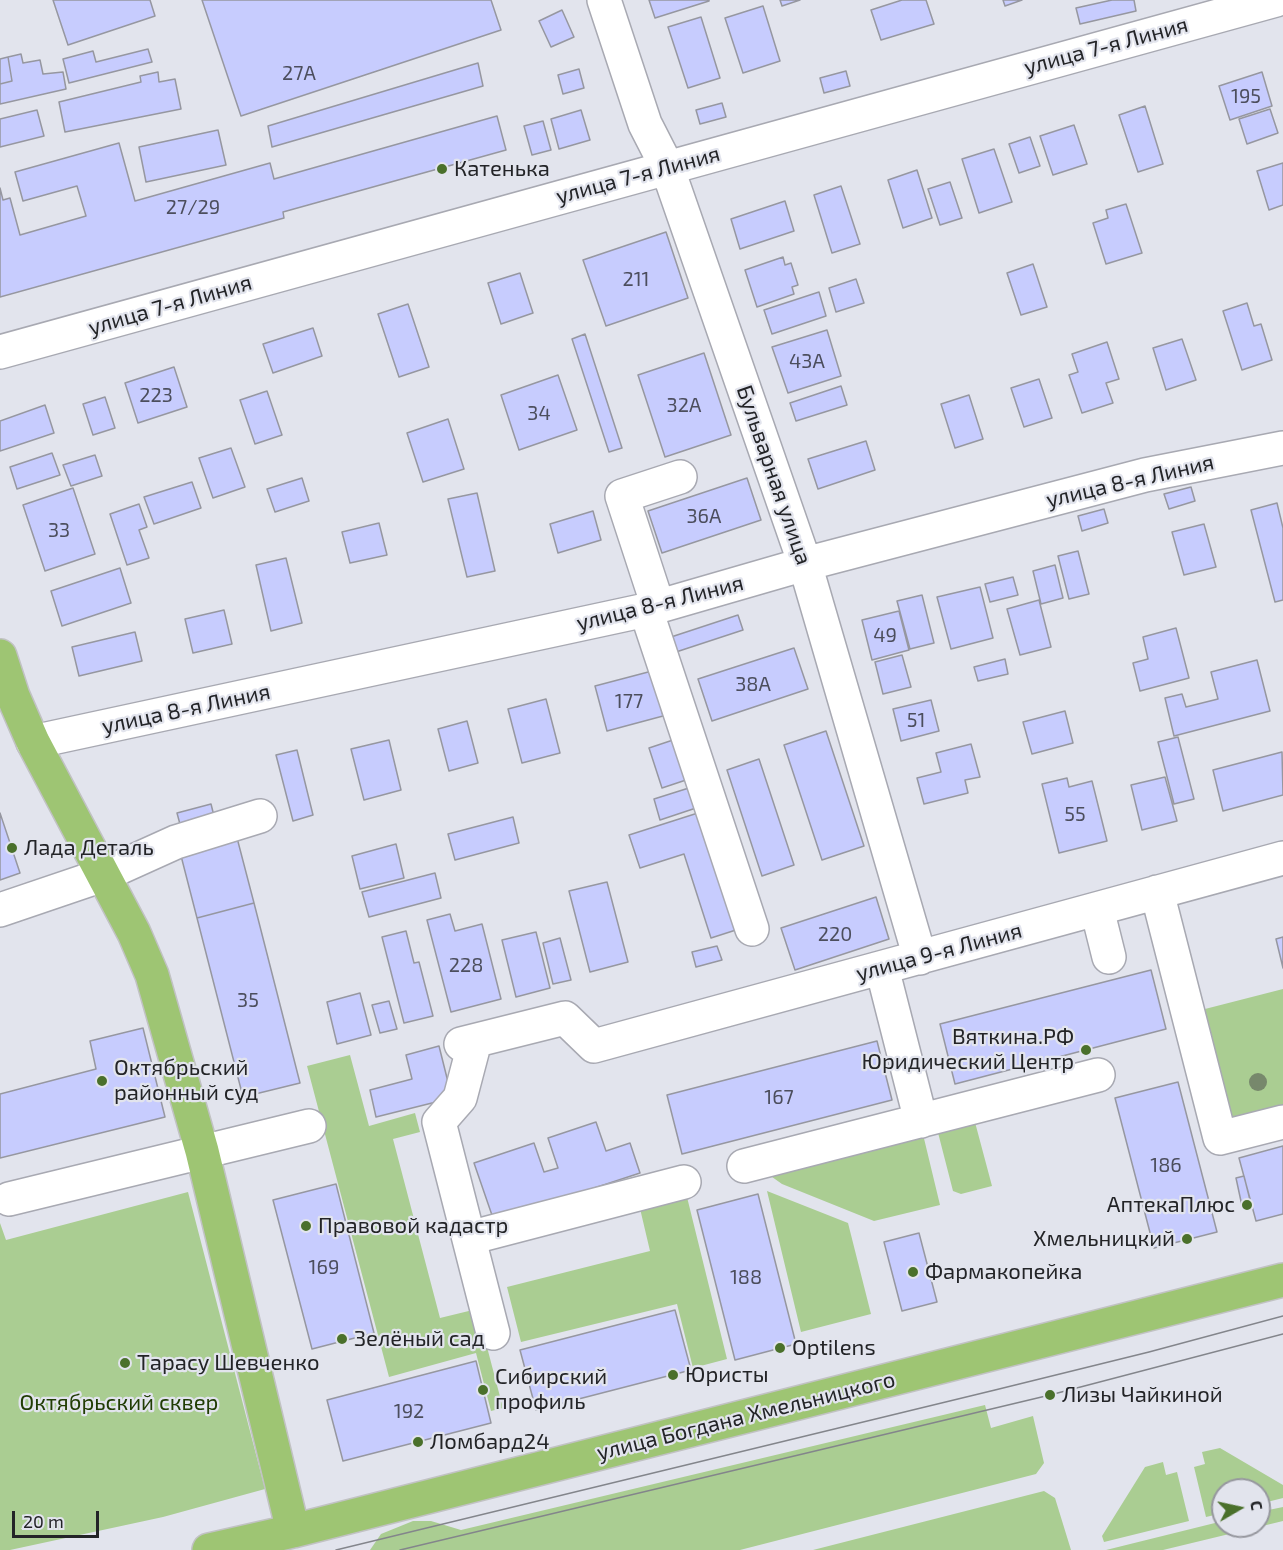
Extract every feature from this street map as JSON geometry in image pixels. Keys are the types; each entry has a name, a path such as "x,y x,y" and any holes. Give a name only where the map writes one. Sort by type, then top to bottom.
{"main road":[{"path":"0,656 13,696 33,742 134,933 152,975 202,1151 293,1531"},
{"name":"улица Богдана Хмельницкого","path":"209,1550 293,1531 1283,1280"},
{"path":"320,1550 361,1513"}],"street":[{"name":"Бульварная улица","path":"604,0 645,124 668,167 805,564 920,958"},
{"name":"улица 7-я Линия","path":"0,352 1276,0"},
{"name":"улица 8-я Линия","path":"33,742 652,608 805,564 1145,475 1283,448"},
{"path":"680,477 622,496 652,608 752,929"},
{"path":"0,910 104,875 177,842 260,816"},
{"name":"улица 9-я Линия","path":"469,1238 439,1122 460,1098 468,1042 565,1018 594,1046 1283,858"},
{"path":"1157,892 1221,1138 1283,1122"},
{"path":"1097,909 1109,957"},
{"path":"882,968 921,1121"},
{"path":"744,1166 1098,1075"},
{"path":"9,1199 309,1126"},
{"path":"493,1333 469,1238 684,1182"}],"green space":[{"path":"1283,989 1283,1110 1233,1122 1205,1009"},
{"path":"350,1055 369,1126 415,1113 420,1132 393,1139 440,1318 477,1309 503,1408 491,1411 476,1353 389,1377 307,1066"},
{"path":"972,1111 992,1186 961,1194 953,1191 935,1121"},
{"path":"921,1126 940,1205 874,1221 782,1184 765,1172"},
{"path":"685,1189 727,1359 693,1368 677,1304 521,1342 507,1287 650,1251 638,1200"},
{"path":"767,1191 848,1223 871,1314 801,1332"},
{"name":"Октябрьский сквер","path":"188,1192 265,1489 163,1517 10,1550 0,1550 0,1223 6,1240"},
{"path":"985,1405 991,1428 1033,1416 1044,1463 1036,1474 740,1550 370,1550 381,1534 413,1521 431,1521 461,1530"},
{"path":"1220,1448 1283,1485 1283,1498 1271,1501 1271,1478 1211,1478 1211,1516 1206,1517 1194,1467 1205,1464 1202,1452"},
{"path":"1163,1462 1166,1475 1177,1472 1189,1521 1104,1542 1102,1536 1145,1467"},
{"path":"1044,1491 1055,1498 1071,1550 813,1550"},
{"path":"1283,1507 1283,1521 1271,1524 1271,1510"},
{"path":"1211,1524 1213,1538 1163,1550 1106,1550"}],"building":[{"path":"53,0 150,0 155,16 68,45"},
{"path":"202,0 491,0 501,30 241,116"},
{"path":"649,0 709,0 709,1 655,18"},
{"path":"780,0 800,0 782,6"},
{"path":"902,0 926,0 934,24 881,40 871,10"},
{"path":"1003,0 1022,0 1005,6"},
{"path":"1112,0 1134,0 1136,11 1080,24 1076,8"},
{"path":"763,6 780,61 743,73 725,18"},
{"path":"562,10 574,37 551,47 539,21"},
{"path":"701,17 720,78 688,88 668,27"},
{"path":"148,49 152,62 69,83 63,59 93,51 96,62"},
{"path":"21,54 23,63 40,60 43,74 63,72 66,89 0,104 0,84 12,81 8,57"},
{"path":"8,57 12,81 0,84 0,59"},
{"path":"478,63 483,86 272,147 268,126"},
{"path":"579,69 584,88 563,94 558,75"},
{"path":"846,71 850,86 824,93 820,78"},
{"path":"158,72 159,82 175,79 181,109 65,132 59,102 141,82 140,76"},
{"path":"1262,72 1272,106 1230,120 1219,86"},
{"path":"722,103 726,117 700,124 696,110"},
{"path":"1145,106 1163,164 1138,172 1119,115"},
{"path":"1270,109 1278,133 1247,144 1239,119"},
{"path":"37,110 44,136 0,147 0,119"},
{"path":"581,110 590,140 559,149 551,119"},
{"path":"497,116 506,150 283,212 284,218 0,297 0,188 3,200 10,198 20,235 86,216 77,186 23,201 15,172 119,143 135,201 270,163 274,179"},
{"path":"543,121 551,150 532,155 524,126"},
{"path":"1074,125 1087,164 1053,175 1040,136"},
{"path":"218,130 226,165 146,182 139,147"},
{"path":"1030,137 1040,166 1019,173 1009,144"},
{"path":"994,149 1012,202 979,213 962,159"},
{"path":"1283,163 1283,205 1269,210 1257,171"},
{"path":"917,170 932,218 903,228 888,180"},
{"path":"950,182 962,218 940,225 928,189"},
{"path":"841,186 860,244 832,253 814,195"},
{"path":"785,201 794,231 740,249 731,219"},
{"path":"1126,204 1142,253 1106,264 1093,223 1108,218 1106,210"},
{"path":"666,232 688,298 606,326 583,260"},
{"path":"783,257 785,265 791,263 798,285 792,287 794,294 757,307 745,270"},
{"path":"1033,264 1047,307 1021,315 1007,273"},
{"path":"520,273 533,313 501,324 488,283"},
{"path":"856,279 864,303 836,312 829,288"},
{"path":"819,292 826,316 772,334 764,310"},
{"path":"1247,303 1254,326 1261,324 1272,360 1242,370 1223,311"},
{"path":"408,304 429,367 399,377 378,314"},
{"path":"313,328 322,356 273,373 263,344"},
{"path":"827,330 841,376 788,393 772,347"},
{"path":"585,334 622,448 609,452 572,339"},
{"path":"1182,339 1196,380 1166,390 1153,348"},
{"path":"1107,342 1119,379 1106,383 1113,403 1082,413 1069,375 1078,372 1072,354"},
{"path":"704,353 731,435 665,457 638,375"},
{"path":"174,367 187,407 138,423 125,383"},
{"path":"558,375 577,430 519,450 501,395"},
{"path":"1039,379 1052,418 1024,427 1011,388"},
{"path":"841,386 847,405 796,421 790,403"},
{"path":"267,391 282,435 255,444 240,400"},
{"path":"969,395 983,439 955,448 941,404"},
{"path":"105,397 115,428 93,435 83,404"},
{"path":"45,405 54,433 0,451 0,421"},
{"path":"448,419 464,469 423,482 407,433"},
{"path":"866,441 875,470 818,489 808,459"},
{"path":"231,448 245,487 213,498 199,458"},
{"path":"52,453 60,475 17,489 10,467"},
{"path":"95,455 102,476 71,486 63,465"},
{"path":"302,478 309,501 275,512 267,489"},
{"path":"747,478 761,520 662,553 648,511"},
{"path":"192,482 201,508 154,524 144,497"},
{"path":"1191,487 1195,501 1169,509 1164,494"},
{"path":"73,488 95,554 45,571 23,505"},
{"path":"477,493 495,571 467,577 448,499"},
{"path":"1277,503 1283,528 1283,600 1275,602 1251,510"},
{"path":"139,504 147,527 139,530 149,558 127,565 110,514"},
{"path":"1104,509 1108,523 1082,531 1078,516"},
{"path":"593,511 601,540 558,553 550,524"},
{"path":"379,523 387,555 350,563 342,532"},
{"path":"1204,524 1216,567 1184,575 1172,532"},
{"path":"1078,551 1089,594 1069,599 1058,556"},
{"path":"286,558 302,623 271,631 256,565"},
{"path":"1055,565 1063,598 1041,604 1033,571"},
{"path":"120,568 131,603 62,626 51,591"},
{"path":"1013,577 1018,595 990,602 985,584"},
{"path":"980,587 993,638 951,649 937,597"},
{"path":"922,595 934,643 910,649 897,601"},
{"path":"1039,600 1051,647 1020,655 1007,609"},
{"path":"224,610 232,644 193,653 185,619"},
{"path":"899,611 909,650 872,660 862,620"},
{"path":"738,615 743,630 673,653 668,638"},
{"path":"1176,628 1189,678 1140,691 1133,663 1148,659 1143,637"},
{"path":"135,632 142,661 79,676 72,647"},
{"path":"794,648 808,689 712,721 698,679"},
{"path":"902,655 911,687 883,694 875,662"},
{"path":"1005,659 1008,674 978,681 974,667"},
{"path":"1257,660 1270,711 1174,736 1165,698 1182,694 1186,707 1218,699 1211,672"},
{"path":"652,671 663,716 607,731 595,686"},
{"path":"546,699 560,753 522,763 508,709"},
{"path":"931,700 939,731 901,741 893,709"},
{"path":"1065,711 1073,743 1032,754 1023,722"},
{"path":"467,721 478,763 449,771 438,729"},
{"path":"826,731 864,846 822,860 784,745"},
{"path":"1178,737 1194,799 1174,804 1158,742"},
{"path":"389,740 401,790 364,800 351,749"},
{"path":"673,740 686,780 662,788 649,748"},
{"path":"971,744 980,777 965,780 968,793 924,804 917,778 941,772 936,753"},
{"path":"297,750 313,815 293,821 276,755"},
{"path":"1282,752 1283,795 1223,811 1213,770"},
{"path":"759,759 794,865 762,876 727,770"},
{"path":"1165,777 1177,821 1142,830 1131,785"},
{"path":"1067,778 1069,787 1092,781 1107,841 1059,853 1042,784"},
{"path":"692,787 699,807 660,820 654,799"},
{"path":"211,804 215,820 181,828 177,813"},
{"path":"701,812 739,929 711,938 684,854 640,868 629,835"},
{"path":"0,813 20,873 0,880"},
{"path":"513,817 519,843 455,860 448,834"},
{"path":"236,834 254,903 197,918 179,848"},
{"path":"396,844 404,878 360,889 352,856"},
{"path":"435,873 441,898 369,917 362,892"},
{"path":"607,882 628,962 590,972 569,891"},
{"path":"876,897 889,939 795,970 781,928"},
{"path":"254,903 300,1083 243,1097 197,918"},
{"path":"450,914 455,931 482,924 501,999 451,1012 427,920"},
{"path":"406,931 414,963 419,962 433,1016 404,1023 382,937"},
{"path":"536,932 550,988 516,997 502,940"},
{"path":"1283,937 1283,968 1276,939"},
{"path":"560,938 571,980 553,984 543,943"},
{"path":"717,946 722,960 696,967 692,952"},
{"path":"1151,970 1166,1029 955,1084 940,1024"},
{"path":"360,993 371,1035 337,1044 327,1002"},
{"path":"389,1001 397,1029 380,1033 372,1005"},
{"name":"Октябрьский районный суд","path":"143,1028 165,1117 0,1158 0,1094 96,1069 90,1041"},
{"path":"877,1041 892,1100 682,1154 667,1095"},
{"path":"439,1046 452,1098 376,1117 370,1090 412,1079 406,1055"},
{"path":"1178,1082 1217,1232 1154,1248 1115,1098"},
{"path":"596,1122 606,1151 630,1143 640,1173 494,1221 474,1163 534,1143 544,1172 558,1168 548,1138"},
{"path":"1283,1146 1283,1214 1256,1221 1239,1158"},
{"path":"1244,1176 1251,1204 1242,1206 1236,1178"},
{"path":"336,1184 374,1333 312,1349 273,1200"},
{"path":"758,1194 796,1344 735,1360 697,1210"},
{"path":"919,1233 937,1302 902,1311 884,1242"},
{"path":"675,1310 691,1370 536,1410 520,1350"},
{"path":"476,1361 491,1423 343,1461 327,1400"}],"tram line":[{"path":"336,1550 1149,1352 1283,1316"},
{"path":"400,1550 1050,1395 1283,1334"}],"place":[{"name":"Катенька","path":"442,169"},
{"name":"Лада Деталь","path":"12,848"},
{"name":"Вяткина.РФ Юридический Центр","path":"1086,1050"},
{"name":"Октябрьский районный суд","path":"102,1081"},
{"name":"АптекаПлюс","path":"1247,1205"},
{"name":"Правовой кадастр","path":"306,1226"},
{"name":"Хмельницкий","path":"1187,1239"},
{"name":"Фармакопейка","path":"913,1272"},
{"name":"Зелёный сад","path":"342,1339"},
{"name":"Optilens","path":"780,1348"},
{"name":"Тарасу Шевченко","path":"125,1363"},
{"name":"Юристы","path":"673,1375"},
{"name":"Сибирский профиль","path":"483,1390"},
{"name":"Лизы Чайкиной","path":"1050,1395"},
{"name":"Ломбард24","path":"418,1442"}]}
